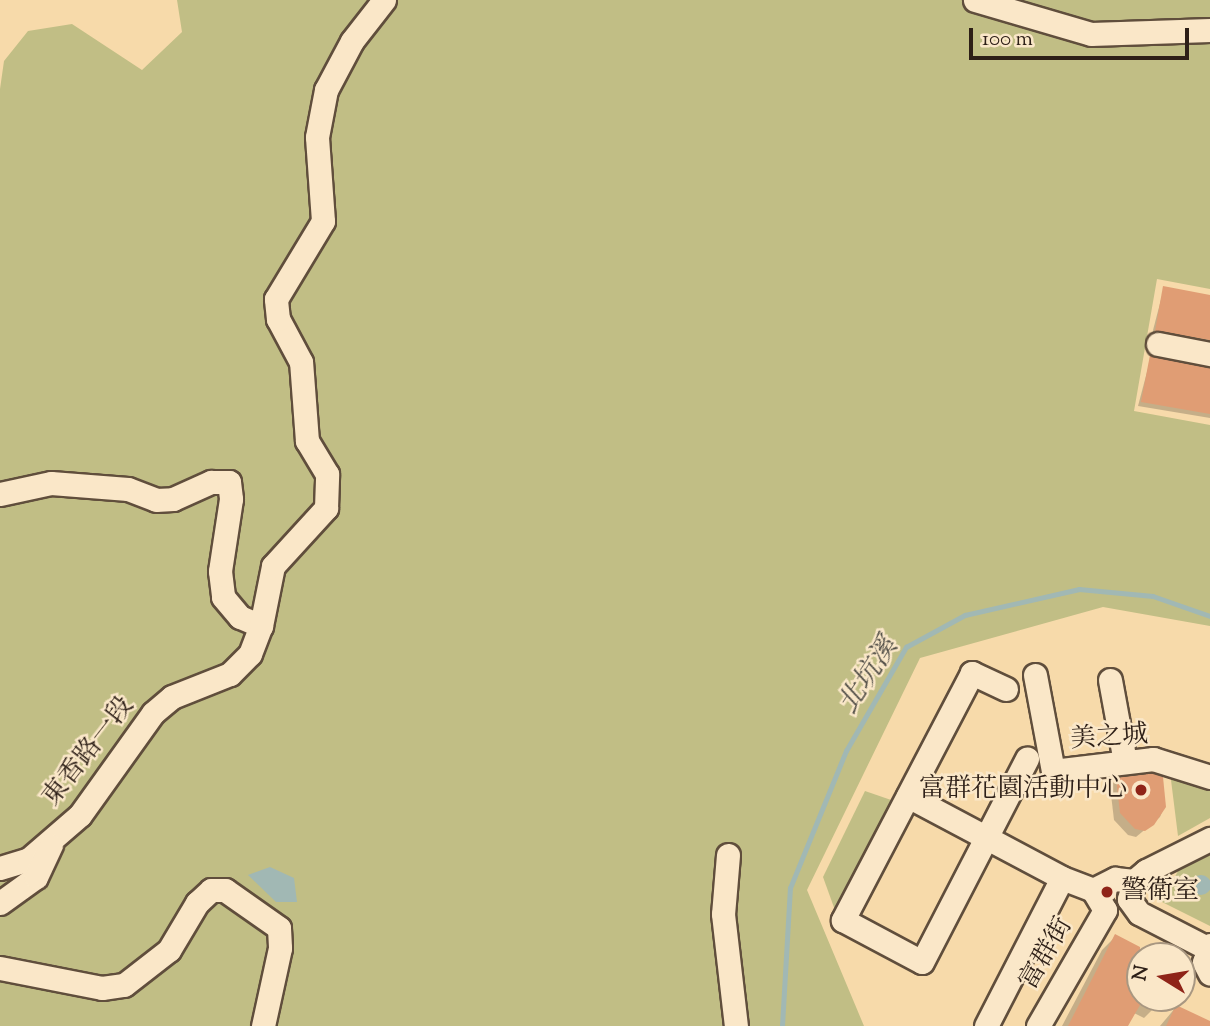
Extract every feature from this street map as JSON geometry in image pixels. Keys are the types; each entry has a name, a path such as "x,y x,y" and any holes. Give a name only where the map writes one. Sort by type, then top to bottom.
{"street":[{"name":"東香路一段","path":"0,868 29,859 80,815 153,713 172,697 230,674 250,654 261,626 272,566 318,521 329,494 327,474 307,441 301,362 278,319 276,299 323,221 317,136 326,90 352,41 384,0"},
{"path":"975,0 1091,34 1210,30"},
{"path":"1158,344 1210,354"},
{"path":"0,494 51,483 128,489 156,500 173,499 211,482 229,482 231,499 220,571 223,597 240,617 261,626"},
{"path":"1006,689 972,673 843,920 922,962 1027,759"},
{"name":"美之城","path":"1035,674 1053,771 1153,759 1210,776"},
{"path":"1111,680 1125,762"},
{"path":"908,796 1062,878 1093,890"},
{"path":"0,903 36,877 54,839"},
{"name":"富群街","path":"1038,1026 1105,910 1210,839"},
{"path":"728,855 723,914 736,1026"},
{"path":"986,1026 1062,878"},
{"name":"富群街","path":"1105,910 1093,890 1115,879 1132,890"},
{"path":"0,968 102,988 124,985 169,950 197,902 211,890 225,890 279,928 280,948 263,1026"},
{"path":"1132,890 1139,913 1209,946 1204,962 1210,974"}],"shaded area":[{"path":"177,0 1210,0 1210,289 1157,279 1134,411 1210,425 1210,626 1103,607 920,658 807,890 864,1026 0,1026 0,89 4,61 28,31 72,24 142,70 182,32"},
{"path":"1170,772 1210,782 1210,818 1178,836"},
{"path":"865,791 894,801 836,913 823,877"},
{"path":"1210,855 1210,926 1162,902 1179,869"}],"water":[{"path":"270,867 294,878 297,902 276,902 248,875"},
{"path":"1201,875 1208,878 1211,885 1208,892 1201,895 1194,892 1191,885 1194,878"}],"building":[{"path":"1163,286 1210,295 1210,340 1155,331"},
{"path":"1150,355 1210,368 1210,414 1141,402"},
{"name":"富群花園活動中心","path":"1152,773 1163,777 1166,807 1154,825 1145,831 1135,829 1120,813 1116,778"},
{"path":"1115,934 1130,942 1126,942 1126,1012 1136,1012 1128,1026 1068,1026"},
{"path":"1173,1012 1191,1012 1210,1021 1210,1026 1166,1026"}],"waterway":[{"name":"北坑溪","path":"782,1026 790,888 846,751 906,647 965,615 1079,589 1153,596 1210,616"}],"place":[{"name":"富群花園活動中心","path":"1141,790"},
{"name":"警衛室","path":"1107,892"}]}
